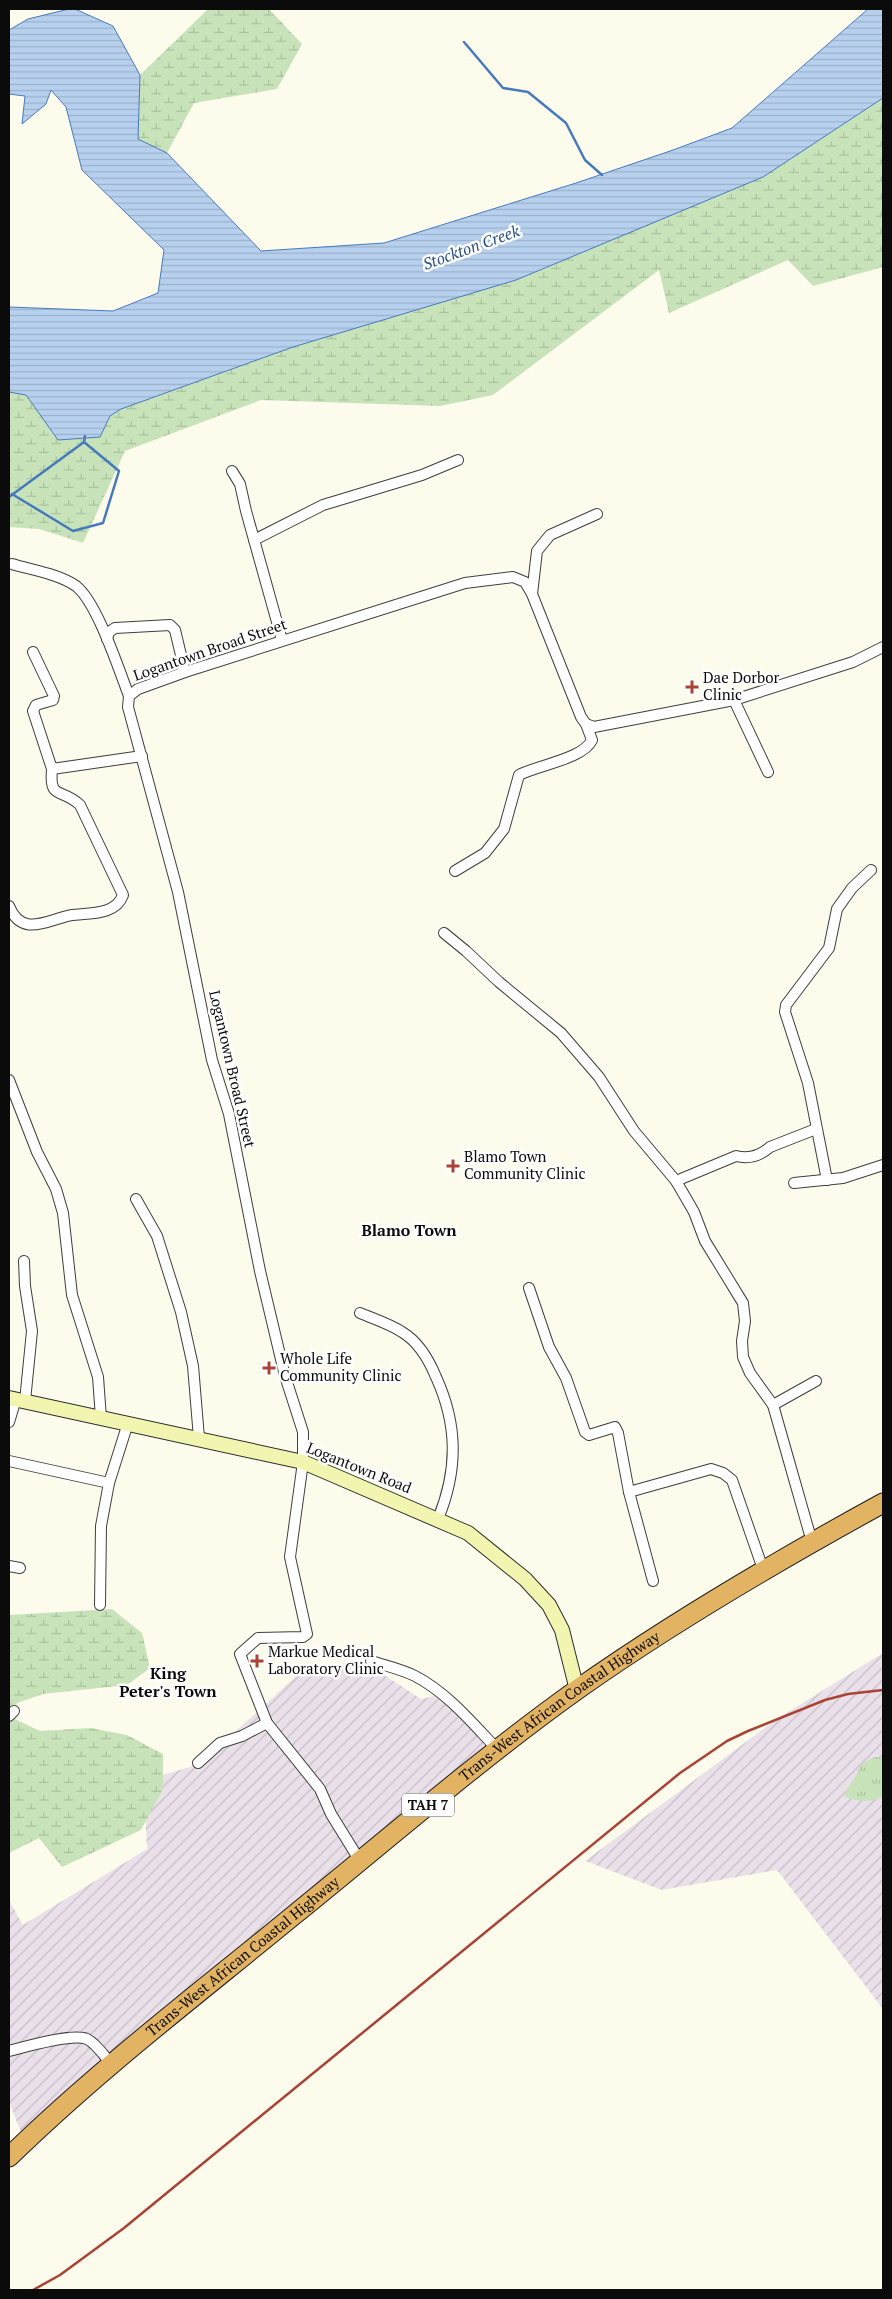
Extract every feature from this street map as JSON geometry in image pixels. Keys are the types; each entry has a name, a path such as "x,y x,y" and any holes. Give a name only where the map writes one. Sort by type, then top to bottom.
{"highway":[{"name":"Trans-West African Coastal Highway","path":"9,2157 200,1989 498,1750 577,1690 630,1653 763,1569 883,1503"}],"street":[{"path":"254,540 323,505 422,475 458,460"},
{"path":"232,471 244,493 254,540 282,640"},
{"path":"532,594 537,551 550,536 597,514"},
{"path":"12,564 68,581 78,587 86,596 107,639 129,696"},
{"name":"Logantown Broad Street","path":"267,1723 240,1654 258,1638 303,1636 307,1634 290,1557 303,1462 303,1432 285,1376 260,1271 229,1114 212,1060 178,892 128,706 129,696 138,689 184,672 465,583 513,577 524,582 532,594 580,717 586,724"},
{"path":"107,639 109,632 116,628 170,625 175,630 184,672"},
{"path":"586,724 600,727 734,700 853,662 883,647"},
{"path":"9,906 16,919 28,924 43,925 70,916 98,913 115,906 120,902 123,895 80,805 73,798 54,792 51,788 52,769 33,711 36,705 53,700 54,696 33,652"},
{"path":"734,700 768,772"},
{"path":"455,872 485,853 504,829 519,775 580,753 589,746 592,740 586,724"},
{"path":"52,769 142,756"},
{"path":"827,1180 808,1083 785,1012 786,1005 829,948 836,909 852,888 871,870"},
{"path":"444,933 499,982 561,1033 599,1077 634,1131 676,1181 694,1212 705,1241 743,1303 745,1321 742,1341 743,1358 750,1373 773,1405 812,1542"},
{"path":"9,1080 37,1152 56,1189 63,1213 72,1295 98,1377 101,1418"},
{"path":"676,1181 736,1156 746,1158 764,1153 770,1147 816,1129"},
{"path":"794,1183 860,1174 883,1164"},
{"path":"136,1199 157,1236 181,1312 193,1366 199,1438"},
{"path":"9,1422 17,1400 32,1332 25,1286 24,1261"},
{"path":"529,1288 549,1348 566,1378 585,1432 589,1435 615,1427 618,1432 628,1492 653,1581"},
{"path":"360,1313 402,1332 420,1348 433,1370 445,1398 454,1432 453,1454 445,1500 438,1519"},
{"path":"773,1405 816,1381"},
{"name":"Logantown Road","path":"17,1400 303,1462 438,1519 477,1539 525,1579 545,1601 562,1630 577,1690"},
{"path":"100,1605 101,1526 109,1483 128,1423"},
{"path":"9,1461 109,1483"},
{"path":"628,1492 711,1469 723,1473 732,1480 763,1569"},
{"path":"9,1566 20,1568"},
{"path":"371,1661 400,1669 431,1686 467,1716 498,1750"},
{"path":"198,1763 220,1743 242,1736 267,1723 320,1790 331,1814 360,1861"},
{"path":"9,2051 71,2038 83,2038 95,2046 112,2065"}],"shaded area":[{"path":"883,1653 883,2009 777,1870 662,1890 585,1861 777,1719"},
{"path":"363,1661 421,1699 439,1695 496,1749 26,2145 9,2102 9,1900 23,1925 147,1849 143,1781 200,1764 305,1668"}],"green space":[{"path":"208,9 269,9 302,44 277,89 194,103 167,153 138,139 140,75"},
{"path":"883,98 883,267 813,286 788,260 669,313 659,270 493,395 440,406 261,400 125,451 83,543 39,529 9,527 9,392 26,395 58,440 100,437 110,416 121,409 763,177"},
{"path":"112,1609 142,1633 150,1668 127,1685 43,1694 17,1703 13,1718 40,1731 91,1728 127,1735 163,1754 163,1789 141,1830 62,1867 39,1838 9,1853 9,1615"},
{"path":"875,1757 883,1757 883,1797 864,1801 844,1796 861,1764"}],"water":[{"name":"Stockton Creek","path":"75,9 113,26 140,75 138,139 167,153 261,251 384,243 576,183 732,128 868,9 883,9 883,98 763,177 516,280 293,347 121,409 110,416 100,437 58,440 26,395 9,392 9,307 113,311 158,293 164,250 82,170 66,107 51,90 46,104 22,124 25,96 9,94 9,30 28,19"}],"waterway":[{"path":"464,42 503,88 528,92 566,123 585,160 602,175"},
{"path":"9,497 84,442 85,436"},
{"path":"12,494 73,531 103,523 119,471 84,442"}],"railway":[{"path":"33,2290 60,2275 124,2228 680,1773 727,1741 748,1731 825,1700 848,1694 883,1690"}],"place":[{"name":"Dae Dorbor Clinic","path":"692,687"},
{"name":"Blamo Town Community Clinic","path":"453,1166"},
{"name":"Whole Life Community Clinic","path":"269,1368"},
{"name":"Markue Medical Laboratory Clinic","path":"257,1661"}],"district":[{"name":"Blamo Town","path":"409,1230"},
{"name":"King Peter's Town","path":"168,1682"}]}
